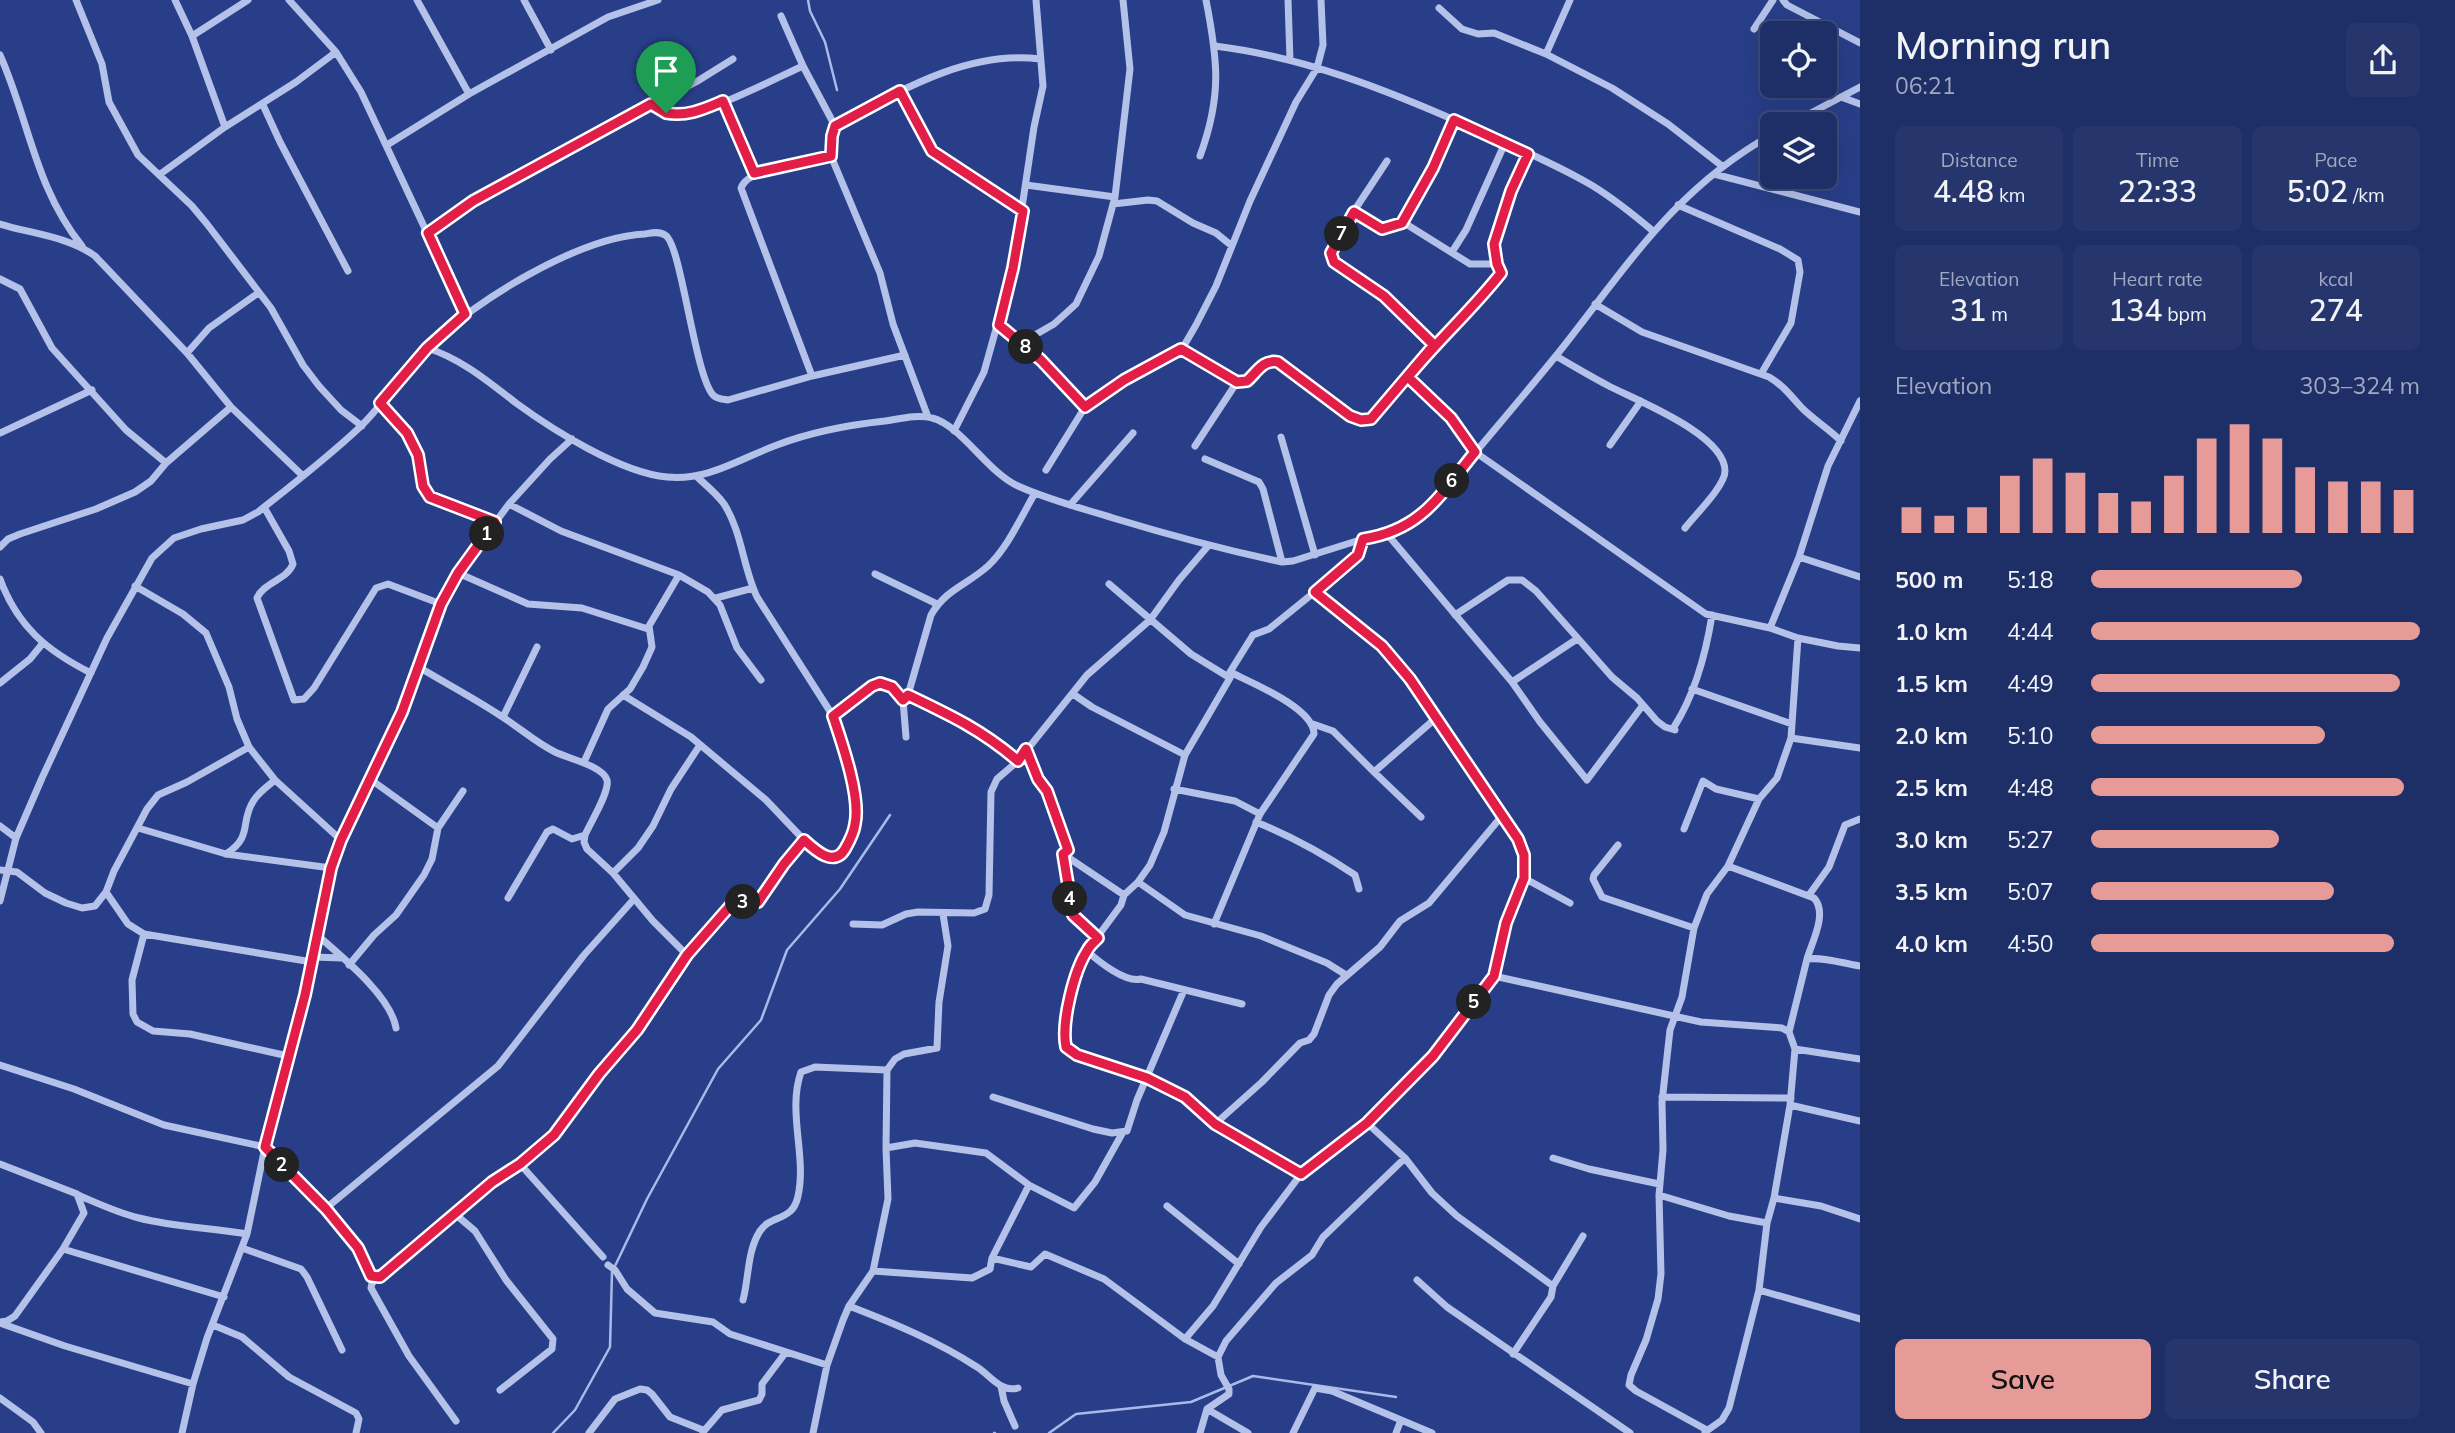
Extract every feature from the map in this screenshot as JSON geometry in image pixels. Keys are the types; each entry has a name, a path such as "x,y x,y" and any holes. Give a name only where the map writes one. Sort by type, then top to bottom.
{"street":[{"path":"76,0 102,64 109,102 138,155 207,224 271,308 318,386 341,410 362,426"},
{"path":"175,0 192,36 225,127"},
{"path":"192,36 248,0"},
{"path":"289,0 336,52 361,92 465,314"},
{"path":"416,0 469,94"},
{"path":"524,0 551,50"},
{"path":"387,145 469,94 607,18 646,2 658,0"},
{"path":"954,430 984,372 1013,268 1043,86 1036,0"},
{"path":"1021,343 1054,324 1076,304 1100,256 1114,200 1130,69 1124,0"},
{"path":"1200,156 1211,127 1215,103 1215,46 1206,0"},
{"path":"1288,0 1290,60"},
{"path":"1046,470 1085,407 1124,380 1181,349 1196,325 1296,102 1317,68 1323,45 1321,0"},
{"path":"1546,54 1570,0"},
{"path":"1754,29 1773,0"},
{"path":"1783,0 1787,5 1860,43"},
{"path":"1440,8 1462,29 1478,34 1494,33 1546,54 1612,88 1668,124 1722,166"},
{"path":"781,16 803,66 835,126 831,156 880,273 893,324 928,416"},
{"path":"1215,46 1256,51 1290,60 1414,101 1593,186 1653,230"},
{"path":"159,175 225,127 264,105 336,52"},
{"path":"0,55 46,184 58,210 83,247"},
{"path":"428,233 473,201 696,82 733,59"},
{"path":"835,126 900,91 957,67 981,60 1040,59"},
{"path":"651,104 666,113 679,116 723,101 803,66"},
{"path":"1813,112 1860,87"},
{"path":"900,91 932,151 1023,211"},
{"path":"1841,97 1860,104"},
{"path":"723,101 754,173"},
{"path":"264,105 280,142 348,271"},
{"path":"1402,223 1433,168 1454,120"},
{"path":"427,348 455,360 533,415 604,457 663,477 697,477 718,471 775,445 807,434 853,425 928,416 954,430 1003,477 1035,493 1208,546 1282,562 1315,555 1363,539 1388,535 1417,519 1436,500 1556,356 1653,230 1722,166 1760,142"},
{"path":"1452,253 1466,230 1505,143"},
{"path":"1181,349 1237,382 1247,381 1267,362 1278,362 1350,416 1367,420 1378,412 1434,345 1501,273 1494,244 1511,191 1528,154"},
{"path":"811,376 743,195 743,181 754,173 831,156"},
{"path":"1387,161 1331,253 1334,262 1384,296 1434,345"},
{"path":"1714,174 1860,212"},
{"path":"1026,185 1114,200 1157,201 1193,223 1216,233 1232,246"},
{"path":"1678,205 1780,249 1798,260 1800,272 1791,323 1761,374"},
{"path":"1354,212 1382,229 1402,223 1412,227 1470,264 1497,264"},
{"path":"0,224 63,239 83,247 95,256 187,353 232,407 303,476"},
{"path":"0,901 4,870 16,838 91,673 152,558 174,538 201,528 243,520 264,507 362,426 427,348 465,314 516,282 576,251 616,236 662,233 669,237 712,394 720,399 728,400 811,376 905,355"},
{"path":"0,279 20,289 52,348 126,429 166,463"},
{"path":"187,353 209,328 258,293"},
{"path":"1595,304 1642,332 1761,374 1785,387 1804,409 1841,441"},
{"path":"999,325 1041,360 1085,407"},
{"path":"1556,356 1663,412 1706,440 1723,465 1725,475 1685,528"},
{"path":"1408,377 1451,418 1475,452 1706,614 1770,628 1798,638 1860,648"},
{"path":"1195,446 1237,382"},
{"path":"0,433 92,390"},
{"path":"1610,445 1641,401"},
{"path":"1770,628 1799,557 1818,494 1841,441 1857,420 1860,401"},
{"path":"380,403 407,433 418,455 423,486 430,497 495,522"},
{"path":"0,547 8,539 20,534 96,509 135,492 151,481 166,463 232,407"},
{"path":"1070,505 1133,433"},
{"path":"1281,437 1315,555"},
{"path":"182,1433 193,1384 247,1234 331,868 341,840 402,712 441,604 458,573 509,504 572,439"},
{"path":"1205,459 1259,482 1282,562"},
{"path":"624,695 700,745 766,800 822,855 836,858 845,849 856,822 845,752 833,716 753,587 724,504 697,477"},
{"path":"906,737 905,698 931,615 937,604 956,586 987,566 1003,548 1035,493"},
{"path":"509,504 561,531 678,575 716,598 737,648 761,680"},
{"path":"264,507 289,551 293,564 289,572 262,590 257,598 294,701 304,699 314,688 380,585 397,586 441,604"},
{"path":"1388,535 1512,682 1587,780 1643,705"},
{"path":"1301,1174 1215,1124 1185,1097 1147,1078 1087,1059 1066,1047 1067,1014 1076,977 1087,951 1121,905 1124,895 1138,882 1158,847 1185,755 1253,635 1269,629 1358,555 1363,539"},
{"path":"853,924 882,925 906,914 918,912 979,912 988,905 992,792 997,779 1018,761 1087,675 1150,620 1208,546"},
{"path":"1799,557 1860,578"},
{"path":"458,573 528,604 582,608 648,629"},
{"path":"875,574 937,604"},
{"path":"584,762 608,709 624,695 651,651 648,629 678,575"},
{"path":"0,579 16,614 27,630 71,663 91,673"},
{"path":"1455,615 1508,580 1522,580 1536,591 1612,677 1643,705 1657,722 1675,730 1674,727 1689,702 1708,642 1712,615"},
{"path":"1109,584 1191,654 1302,711 1313,724 1333,731 1421,817"},
{"path":"135,586 183,614 206,633 229,687 236,719 249,747 275,780 341,840"},
{"path":"716,598 753,587"},
{"path":"1185,1339 1213,1306 1261,1227 1301,1174 1367,1123 1433,1056 1494,976 1506,923 1524,878 1524,855 1518,839 1410,679 1382,646 1315,592"},
{"path":"1728,866 1809,895 1819,905 1820,910 1789,1032 1795,1049 1790,1101 1774,1198 1767,1223 1759,1290 1729,1408 1722,1420 1706,1432 1629,1385 1658,1299 1661,1274 1659,1184 1663,1150 1662,1097 1670,1030 1682,997 1694,928 1707,894 1728,866 1759,799 1777,778 1791,738 1798,638"},
{"path":"1512,682 1577,639"},
{"path":"0,683 30,659 43,643"},
{"path":"503,717 537,647"},
{"path":"417,667 503,717 535,741 558,754 584,762 605,776 607,783 601,803 584,835 587,849 613,873 687,955"},
{"path":"833,716 877,683 892,687 905,698 958,719 991,738 1018,761"},
{"path":"1692,689 1792,723"},
{"path":"1073,694 1092,707 1185,755"},
{"path":"1374,772 1436,718"},
{"path":"1214,924 1256,822 1310,743 1314,734 1313,724"},
{"path":"1791,738 1860,748"},
{"path":"613,873 638,848 653,826 671,789 700,745"},
{"path":"4,870 20,874 45,893 82,908 95,905 106,892 114,871 158,795 249,747"},
{"path":"1026,749 1038,779 1047,791 1068,850 1063,854"},
{"path":"370,779 438,828"},
{"path":"226,854 241,843 255,799 275,780"},
{"path":"1684,829 1703,781 1716,789 1759,799"},
{"path":"1174,789 1235,801 1260,814"},
{"path":"349,965 374,934 396,915 425,875 432,859 438,828 463,791"},
{"path":"1215,1124 1300,1043 1309,1040 1314,1034 1329,995 1346,975 1380,947 1400,921 1429,903 1501,817"},
{"path":"1809,895 1829,867 1844,825 1860,819"},
{"path":"1256,822 1295,837 1323,853 1355,875 1359,889"},
{"path":"0,826 16,838"},
{"path":"138,828 226,854 331,868"},
{"path":"508,898 547,832 553,830 572,838 584,835"},
{"path":"375,1278 380,1277 492,1182 520,1164 554,1135 599,1074 637,1030 687,955 737,901 758,902 804,840"},
{"path":"1618,845 1594,875 1593,879 1602,897 1694,928"},
{"path":"1063,854 1124,895"},
{"path":"1063,854 1073,915 1098,938"},
{"path":"1524,878 1570,903"},
{"path":"1138,882 1185,915 1261,936 1327,963 1346,975"},
{"path":"106,892 128,923 144,934 312,960 343,958"},
{"path":"326,1209 498,1066 584,955 634,899"},
{"path":"813,1433 827,1365 849,1306 873,1271 888,1199 887,1070 895,1059 904,1054 937,1048 939,1002 948,946 943,914"},
{"path":"144,934 132,979 133,1014 136,1021 153,1031 190,1034 288,1056"},
{"path":"316,934 386,1002 394,1016 396,1028"},
{"path":"1087,951 1100,963 1129,978 1242,1004"},
{"path":"1807,959 1824,957 1834,962 1860,966"},
{"path":"1494,976 1701,1022 1782,1028 1789,1032"},
{"path":"993,1097 1093,1129 1112,1133 1127,1131 1184,990"},
{"path":"1795,1049 1860,1059"},
{"path":"0,1065 74,1089 164,1125 265,1147 326,1209 358,1248 371,1276 375,1278"},
{"path":"743,1300 750,1260 760,1232 773,1220 787,1215 799,1195 800,1153 796,1115 801,1072 815,1067 887,1070"},
{"path":"1662,1097 1790,1101 1860,1121"},
{"path":"1367,1123 1405,1158 1432,1193 1457,1216 1553,1286"},
{"path":"886,1148 915,1143 986,1153 1029,1185 1074,1208 1095,1182 1123,1132"},
{"path":"1200,1433 1208,1409 1229,1394 1218,1357 1226,1341 1276,1283 1312,1255 1323,1237 1405,1158"},
{"path":"1553,1158 1589,1169 1659,1184"},
{"path":"0,1164 137,1218 247,1234"},
{"path":"520,1164 603,1257"},
{"path":"873,1271 972,1278 990,1269 992,1258 1029,1185"},
{"path":"0,1323 15,1316 63,1249 84,1213 77,1194"},
{"path":"1659,1195 1729,1216 1767,1223"},
{"path":"1774,1198 1821,1206 1860,1220"},
{"path":"1167,1206 1238,1264"},
{"path":"455,1214 475,1231 506,1280 553,1339 552,1349 500,1390"},
{"path":"1513,1354 1551,1297 1553,1286 1583,1236"},
{"path":"242,1248 301,1269 342,1350"},
{"path":"63,1249 224,1297"},
{"path":"992,1258 1031,1268 1045,1254 1104,1279 1185,1339 1218,1357"},
{"path":"608,1265 615,1270 627,1289 655,1313 713,1322 730,1334 827,1365"},
{"path":"375,1278 371,1288 396,1334 456,1421"},
{"path":"1417,1280 1447,1307 1630,1433"},
{"path":"1759,1290 1860,1319"},
{"path":"849,1306 898,1325 942,1347 985,1372 1000,1386 1013,1390 1018,1388"},
{"path":"0,1323 65,1346 193,1384"},
{"path":"213,1325 243,1337 289,1377 356,1413 359,1419 356,1433"},
{"path":"589,1433 615,1399 640,1389 653,1394 670,1417 703,1432 722,1410 758,1400 762,1394 762,1384 786,1352"},
{"path":"1000,1386 1003,1401 1015,1426"},
{"path":"1293,1433 1315,1388 1332,1391 1432,1433"},
{"path":"0,1398 33,1422 41,1433"},
{"path":"1208,1409 1248,1433"},
{"path":"1396,1433 1401,1420"}],"waterway":[{"path":"808,0 810,11 825,42 837,90"},
{"path":"615,1266 647,1199 718,1069 761,1020 787,950 840,889 890,815"},
{"path":"553,1433 575,1410 610,1347 612,1272"},
{"path":"1049,1433 1076,1414 1191,1402 1253,1376 1396,1397"}],"route":[{"path":"900,91 932,151 1023,211 999,325 1041,360 1085,407 1124,380 1181,349 1237,382 1247,381 1267,362 1278,362 1350,416 1361,420 1371,419 1434,345 1384,296 1334,262 1331,253 1354,212 1382,229 1402,223 1433,168 1454,120 1528,154 1511,191 1494,244 1501,273 1408,377 1451,418 1475,452 1417,519 1388,535 1363,539 1358,555 1315,592 1382,646 1410,679 1518,839 1524,855 1524,878 1506,923 1494,976 1433,1056 1367,1123 1301,1174 1215,1124 1185,1097 1147,1078 1077,1055 1066,1047 1067,1014 1076,977 1087,951 1098,938 1073,915 1063,854 1068,850 1047,791 1038,779 1026,749 1018,761 991,738 958,719 908,695 903,700 892,687 880,683 872,686 833,716 845,752 856,810 856,822 840,856 836,858 822,855 804,840 758,902 737,901 730,906 687,955 637,1030 599,1074 554,1135 520,1164 492,1182 380,1277 371,1276 358,1248 326,1209 265,1147 305,995 331,868 341,840 402,712 441,604 458,573 495,522 430,497 423,486 418,455 407,433 380,403 427,348 465,314 428,233 473,201 651,104 666,113 679,116 723,101 754,173 831,156 835,126 900,91"}]}
